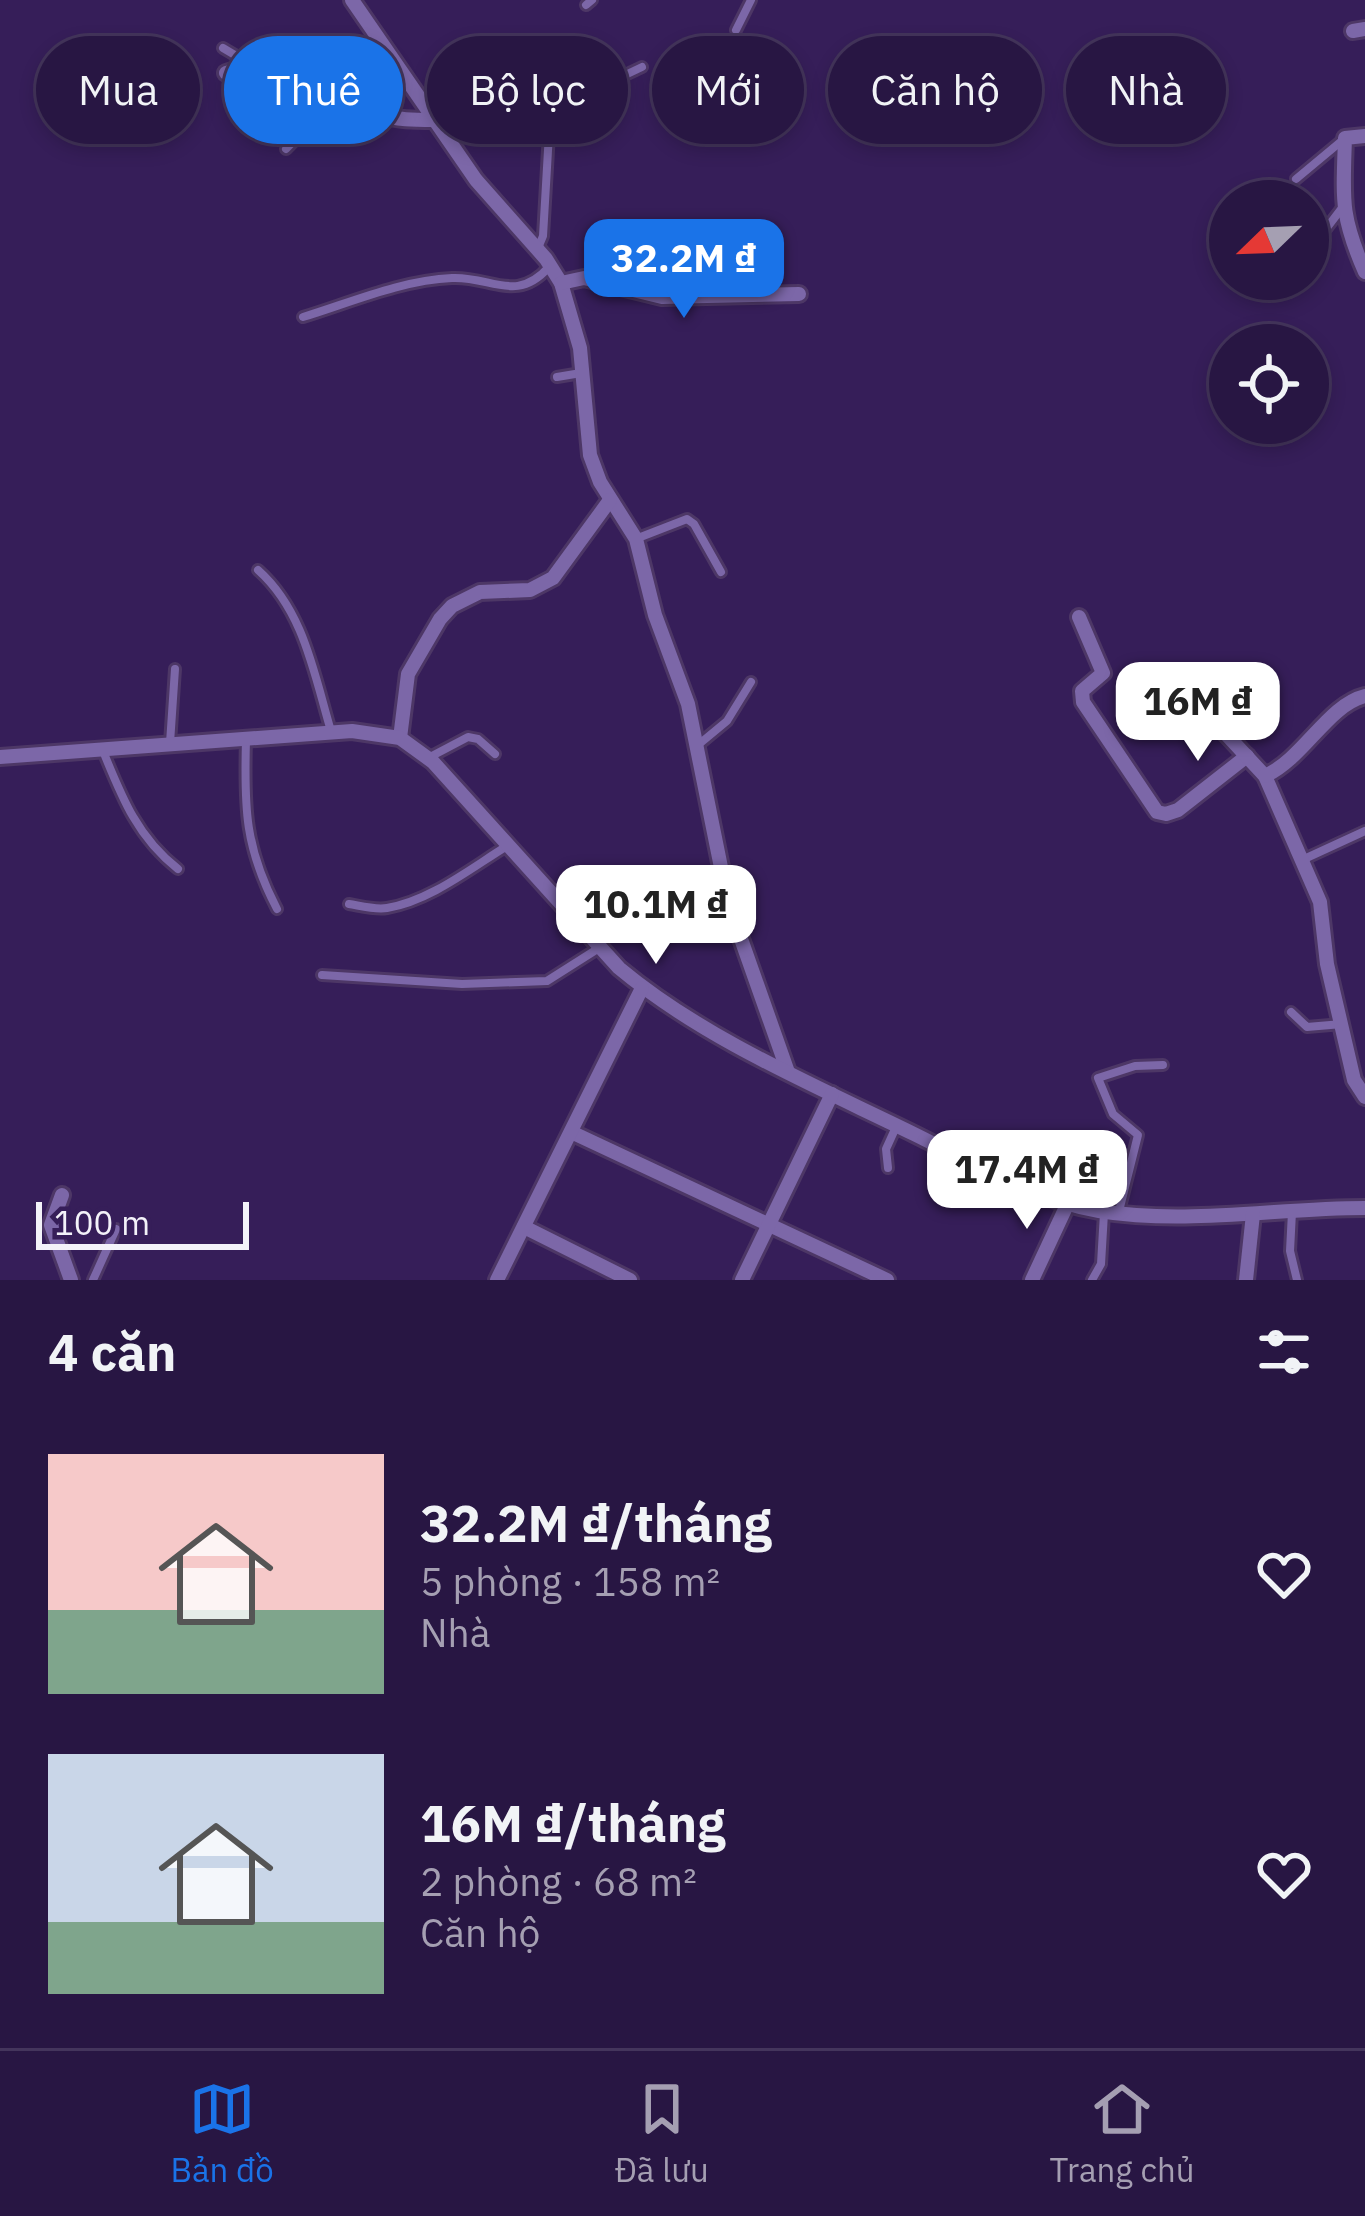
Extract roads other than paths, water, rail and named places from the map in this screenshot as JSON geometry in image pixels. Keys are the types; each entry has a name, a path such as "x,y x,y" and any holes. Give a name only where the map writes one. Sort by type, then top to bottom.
{"street":[{"path":"357,3 427,109"},
{"path":"1365,136 1345,138 1343,207 1365,272"},
{"path":"451,144 561,284 578,335 586,439 610,500 636,539 655,615 688,704 730,908 788,1072"},
{"path":"561,284 584,278 662,297 799,294"},
{"path":"400,738 408,674 452,606 479,592 542,586 553,578 610,500"},
{"path":"1079,617 1103,673 1082,692 1083,702 1157,812 1178,811 1247,756"},
{"path":"1265,776 1291,761 1348,702 1365,696"},
{"path":"1154,725 1182,706 1199,705 1265,776 1323,912 1327,964 1354,1080 1365,1097"},
{"path":"0,757 331,732 379,732 400,738 428,758 642,988 832,1094 1066,1204 1202,1217 1365,1208"},
{"path":"497,1280 642,988"},
{"path":"742,1280 832,1094"},
{"path":"571,1132 887,1280"},
{"path":"62,1195 51,1225 71,1280"},
{"path":"1032,1280 1066,1204"},
{"path":"1246,1280 1252,1214"},
{"path":"524,1227 630,1280"}],"lane":[{"path":"736,30 751,0"},
{"path":"537,249 543,236 550,116 587,94 596,72 621,77 642,67"},
{"path":"1296,178 1345,138"},
{"path":"286,148 290,144"},
{"path":"1329,225 1343,207"},
{"path":"302,317 454,278 514,286 535,283 550,266"},
{"path":"557,377 581,373"},
{"path":"636,539 687,519 721,572"},
{"path":"258,570 277,587 300,627 331,732"},
{"path":"170,745 176,669"},
{"path":"697,746 727,721 751,682"},
{"path":"428,758 469,736 495,754"},
{"path":"246,739 248,840 277,909"},
{"path":"102,750 143,836 178,869"},
{"path":"1302,860 1365,831"},
{"path":"349,904 381,909 397,905 430,892 508,845"},
{"path":"322,975 462,984 547,981 600,947"},
{"path":"1291,1012 1307,1027 1343,1024"},
{"path":"1093,1280 1138,1135 1113,1114 1098,1078 1135,1066 1163,1065"},
{"path":"887,1168 886,1149 897,1125"},
{"path":"1292,1210 1290,1250 1298,1280"},
{"path":"93,1280 116,1228"}]}
